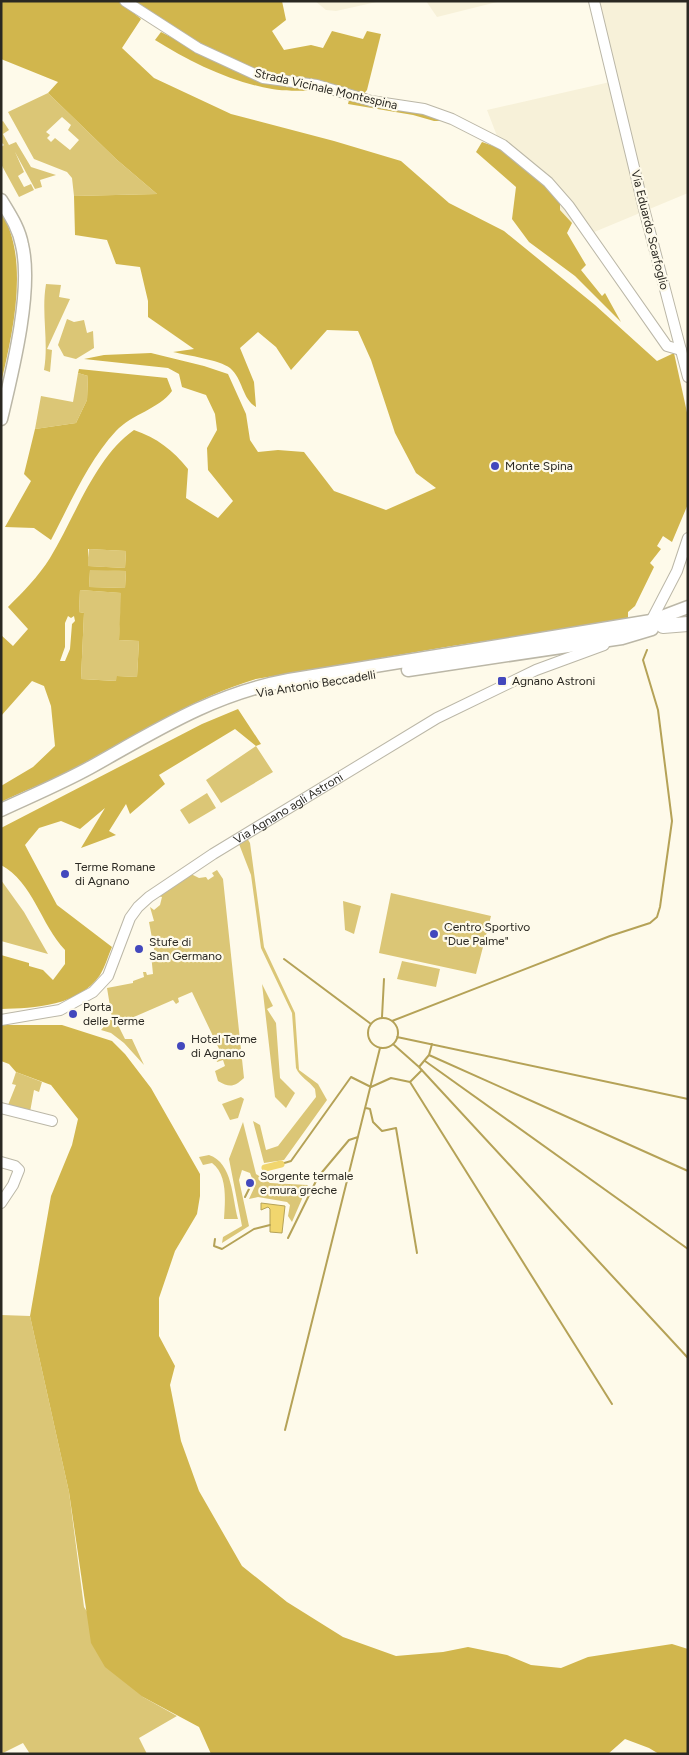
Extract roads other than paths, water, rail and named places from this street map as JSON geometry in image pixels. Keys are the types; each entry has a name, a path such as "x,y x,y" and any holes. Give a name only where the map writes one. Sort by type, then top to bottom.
{"highway":[{"path":"656,626 688,624"}],"main road":[{"path":"1,200 13,219 21,238 25,272 16,352 1,419"},
{"path":"656,626 674,613 688,607"},
{"path":"656,626 688,619"},
{"name":"Via Antonio Beccadelli","path":"1,810 88,768 204,706 243,690 289,680 656,626"},
{"name":"Via Antonio Beccadelli","path":"1,819 113,764 203,714 247,696 589,642 623,632"}],"street":[{"name":"Strada Vicinale Montespina","path":"125,1 198,48 263,78 317,85 371,101 424,109 452,119 503,145 548,182 569,206 667,346 681,350"},
{"name":"Via Eduardo Scarfoglio","path":"594,1 613,84 688,377"},
{"path":"656,626 662,601 677,571 688,538"},
{"path":"662,601 665,611 674,613"},
{"name":"Via Agnano agli Astroni","path":"1,1020 51,1012 86,997 108,976 130,918 138,907 149,897 213,854 405,735 505,684 623,632"},
{"path":"568,657 589,642"},
{"path":"1,1108 52,1121"},
{"path":"1,1162 15,1166 19,1170 13,1185 1,1203"}],"waterway":[{"path":"392,1021 610,936 650,923 657,917 672,821 658,710 643,660 647,650"},
{"path":"284,959 371,1024"},
{"path":"382,1017 384,979"},
{"path":"383,1018 389,1019 397,1027 398,1033 397,1039 389,1047 383,1048 377,1047 369,1039 368,1033 369,1027 377,1019 383,1018"},
{"path":"397,1037 688,1099"},
{"path":"393,1044 419,1067 688,1358"},
{"path":"419,1067 429,1055 432,1044"},
{"path":"285,1430 380,1048"},
{"path":"429,1055 688,1171"},
{"path":"425,1061 688,1249"},
{"path":"281,1164 291,1161 351,1077 371,1087 391,1078 410,1082 422,1070"},
{"path":"410,1082 612,1404"},
{"path":"366,1108 370,1109 373,1122 382,1131 396,1128 417,1253"},
{"path":"288,1238 318,1177 349,1140 358,1137"},
{"path":"265,1168 281,1164"},
{"path":"245,1197 252,1183"},
{"path":"215,1239 214,1246 222,1249 254,1229 270,1225"}],"place":[{"name":"Monte Spina","path":"495,466"},
{"name":"Agnano Astroni","path":"502,681"},
{"name":"Terme Romane di Agnano","path":"65,874"},
{"name":"Centro Sportivo \"Due Palme\"","path":"434,934"},
{"name":"Stufe di San Germano","path":"139,949"},
{"name":"Porta delle Terme","path":"73,1014"},
{"name":"Hotel Terme di Agnano","path":"181,1046"},
{"name":"Sorgente termale e mura greche","path":"250,1183"}]}
